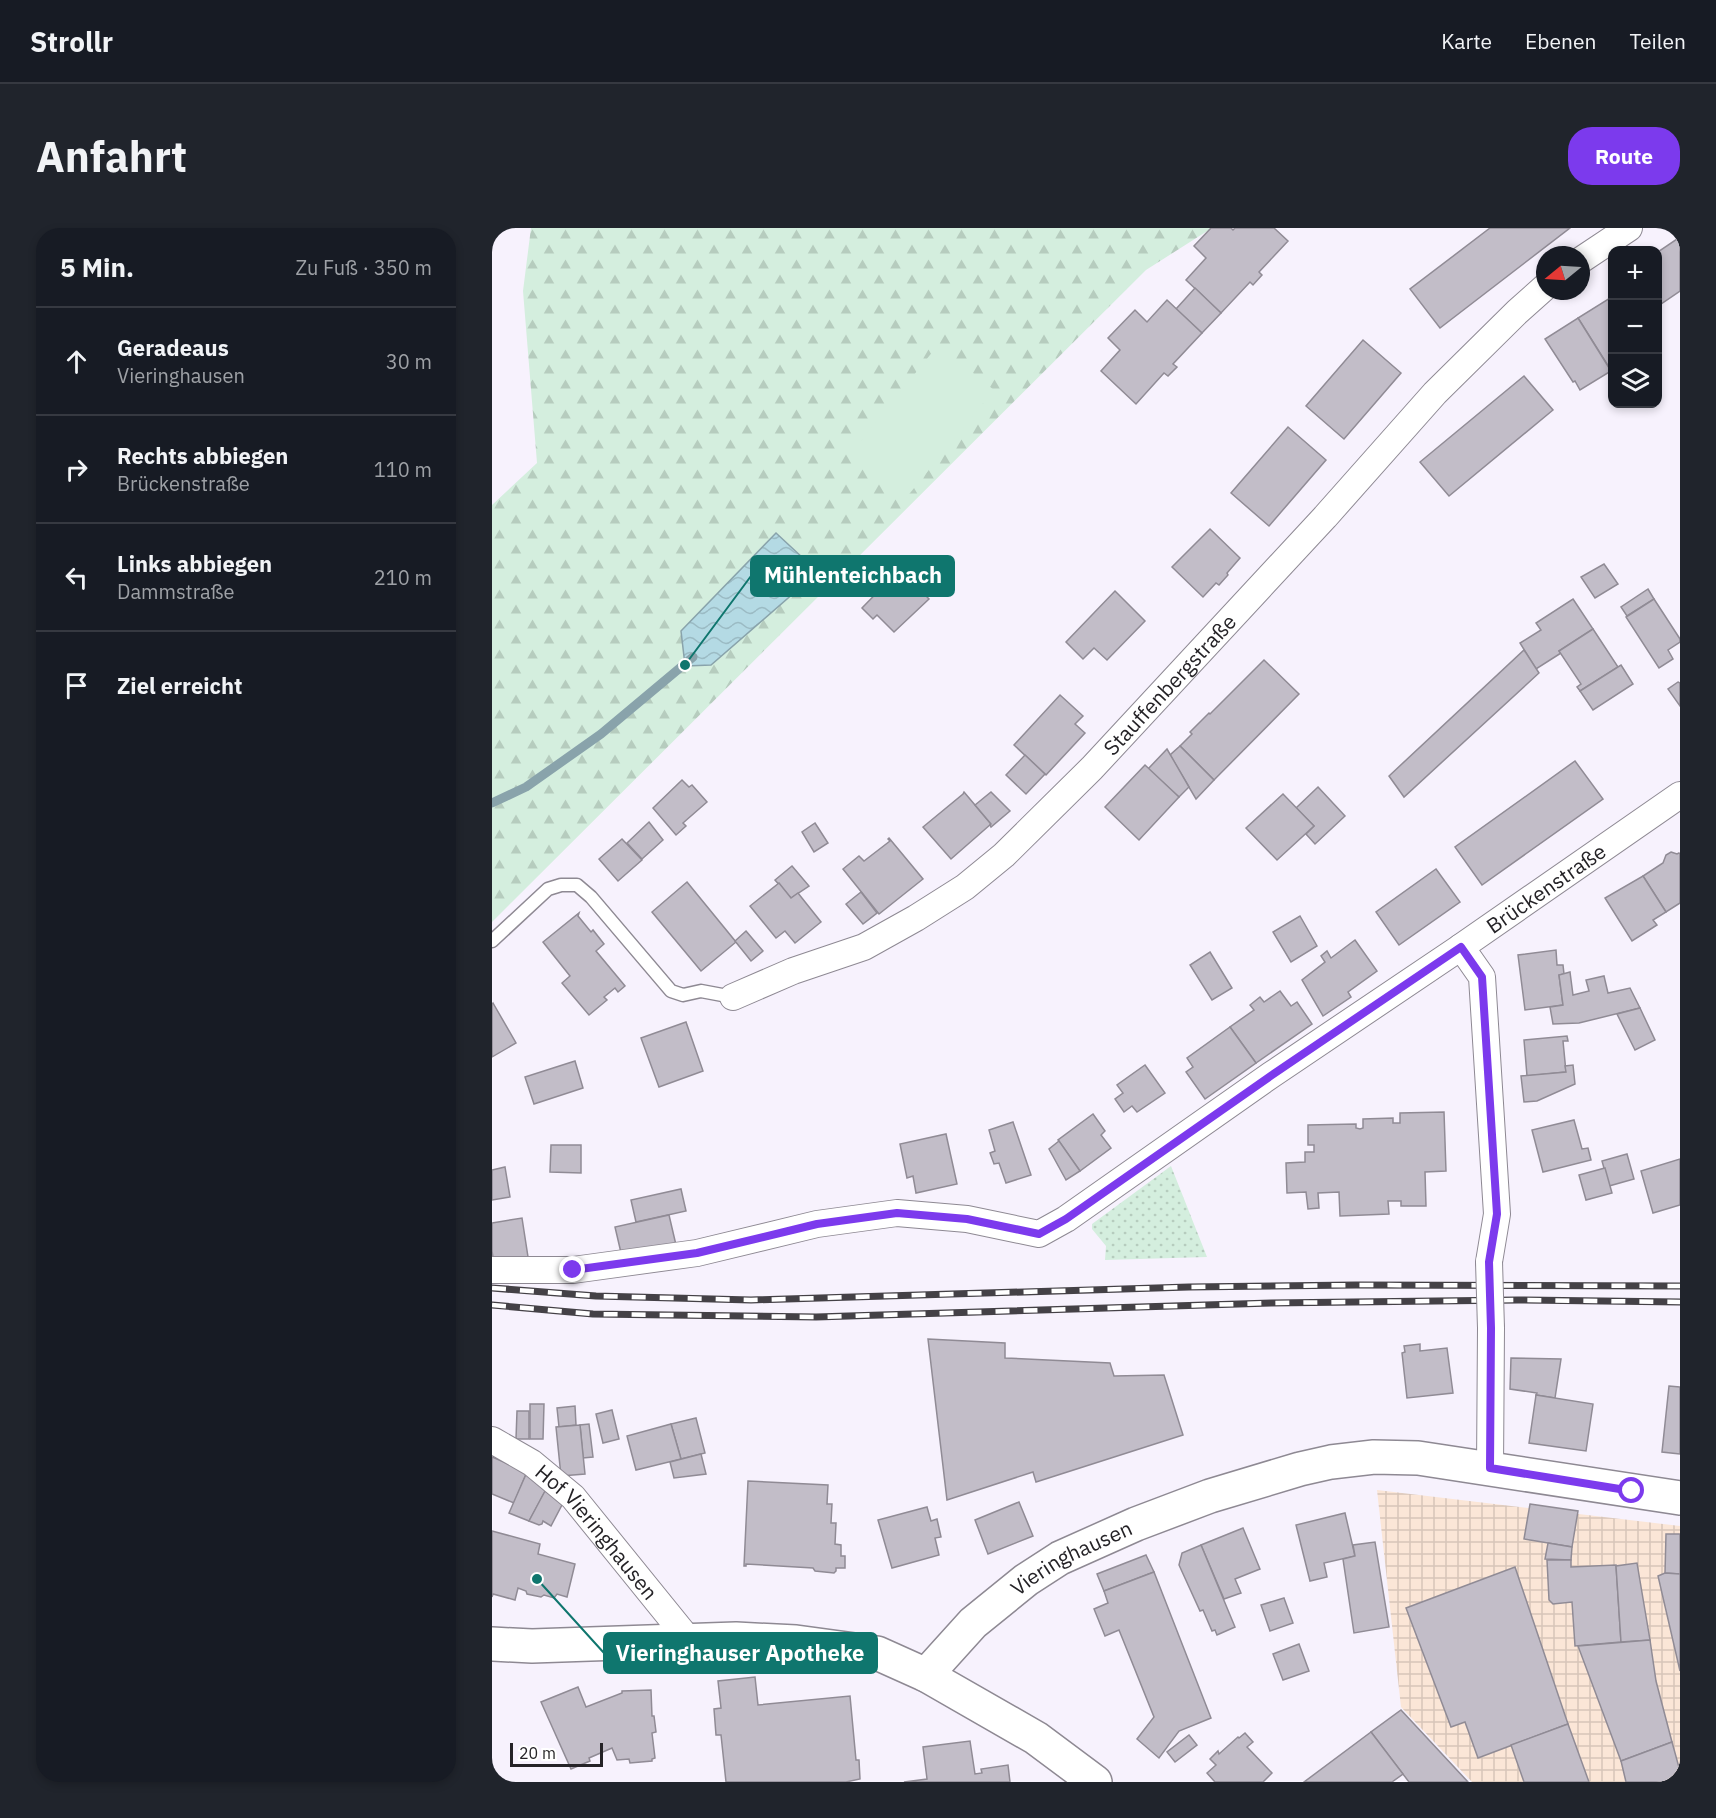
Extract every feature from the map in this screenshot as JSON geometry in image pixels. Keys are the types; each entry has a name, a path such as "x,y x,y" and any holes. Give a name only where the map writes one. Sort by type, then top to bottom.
{"main road":[{"name":"Vieringhausen","path":"926,1675 973,1623 1026,1580 1060,1558 1136,1524 1210,1496 1310,1466 1374,1457 1418,1458 1680,1498"},
{"path":"492,1644 532,1646 736,1639 796,1642 877,1653 926,1675 1036,1738 1095,1782"}],"street":[{"path":"1590,254 1629,228"},
{"name":"Stauffenbergstraße","path":"733,998 794,971 864,947 965,887 1004,855 1092,768 1317,525 1435,393 1536,295"},
{"name":"Brückenstraße","path":"492,1270 573,1270 697,1253 817,1224 897,1213 967,1219 1039,1234 1066,1219 1680,795"},
{"path":"1461,947 1482,977 1497,1214 1489,1262 1490,1468"},
{"name":"Hof Vieringhausen","path":"492,1440 532,1463 573,1497 688,1639"}],"lane":[{"path":"492,941 548,889 561,885 577,885 591,897 671,991 683,995 701,991 733,998"}],"shaded area":[{"path":"1377,1490 1680,1526 1680,1782 1472,1782 1401,1707"}],"green space":[{"path":"531,228 1212,228 1146,270 492,922 492,505 537,463 523,291"},
{"path":"938,345 994,390 906,498 851,453"},
{"path":"1171,1166 1207,1257 1105,1260 1106,1246 1092,1229 1092,1224"}],"water":[{"path":"776,533 818,572 711,665 686,666 681,631"}],"building":[{"path":"1211,228 1231,228 1233,230 1235,228 1274,228 1288,241 1259,272 1262,275 1253,285 1250,282 1221,313 1186,280 1206,258 1194,246"},
{"path":"1490,228 1570,228 1547,246 1536,246 1536,254 1440,328 1410,289"},
{"path":"1680,237 1680,291 1662,303 1662,300 1662,249"},
{"path":"1195,288 1221,313 1202,333 1176,309"},
{"path":"1608,299 1608,366 1578,318"},
{"path":"1167,300 1202,333 1173,364 1177,367 1168,376 1164,373 1136,404 1101,371 1120,350 1108,338 1135,310 1147,322"},
{"path":"1578,318 1608,366 1608,373 1580,390 1545,339"},
{"path":"1363,340 1401,373 1344,439 1306,406"},
{"path":"1524,376 1553,410 1449,496 1420,462"},
{"path":"1288,427 1326,460 1269,526 1231,493"},
{"path":"1210,529 1240,558 1219,585 1216,583 1203,597 1172,567"},
{"path":"1604,564 1618,584 1595,598 1581,577"},
{"path":"900,569 929,599 894,632 877,615 873,619 862,608"},
{"path":"1648,589 1654,599 1627,616 1621,607"},
{"path":"1115,591 1145,621 1107,660 1094,648 1083,659 1066,642"},
{"path":"1573,599 1593,629 1536,669 1520,643 1541,630 1536,623"},
{"path":"1654,599 1680,639 1680,642 1668,650 1673,659 1659,668 1626,617"},
{"path":"1593,629 1618,667 1580,691 1577,687 1581,684 1559,651"},
{"path":"1524,650 1539,673 1404,797 1389,776"},
{"path":"1264,660 1299,694 1214,780 1180,746 1192,734 1190,732"},
{"path":"1621,665 1633,684 1593,710 1580,691"},
{"path":"1680,683 1680,706 1668,689"},
{"path":"1060,695 1083,716 1075,724 1085,733 1046,775 1014,745"},
{"path":"1180,746 1214,780 1196,799 1170,755"},
{"path":"1167,749 1189,787 1179,797 1148,769"},
{"path":"1025,755 1045,774 1026,794 1006,775"},
{"path":"1575,761 1603,799 1482,885 1455,847"},
{"path":"1145,765 1179,797 1139,840 1105,807"},
{"path":"682,780 689,787 692,785 707,802 683,823 686,826 676,835 653,808"},
{"path":"1318,787 1345,816 1315,844 1306,834 1314,826 1296,808"},
{"path":"964,792 991,824 951,859 923,827"},
{"path":"991,792 1010,811 991,827 975,805"},
{"path":"1283,794 1314,826 1277,860 1246,828"},
{"path":"649,822 663,840 642,859 627,843"},
{"path":"815,823 828,843 814,852 802,832"},
{"path":"889,838 923,879 879,914 843,869 859,856 864,861 890,841"},
{"path":"622,839 642,860 618,881 599,859"},
{"path":"1671,852 1680,854 1680,903 1666,912 1643,876 1663,863 1666,855"},
{"path":"792,866 809,886 791,898 775,880"},
{"path":"1436,869 1460,902 1399,945 1376,912"},
{"path":"1643,876 1666,912 1653,920 1657,925 1632,941 1605,898"},
{"path":"687,882 736,942 701,971 652,912"},
{"path":"779,883 791,898 798,893 821,922 795,943 785,931 776,938 750,906"},
{"path":"861,892 877,913 863,924 846,904"},
{"path":"579,913 578,916 604,944 596,951 625,986 618,992 615,988 604,997 607,1000 589,1015 562,983 570,976 543,942"},
{"path":"1300,916 1317,946 1291,962 1273,932"},
{"path":"746,931 763,951 751,961 735,941"},
{"path":"1355,940 1377,971 1348,992 1351,997 1323,1016 1302,980 1325,962 1321,956 1327,951 1331,958"},
{"path":"1556,950 1557,965 1563,965 1564,974 1559,975 1563,1005 1525,1010 1518,955"},
{"path":"1210,952 1232,988 1212,1000 1190,965"},
{"path":"1570,972 1573,995 1589,991 1586,980 1604,976 1608,993 1630,988 1640,1008 1579,1023 1553,1024 1550,1007 1563,1005 1559,975"},
{"path":"1280,991 1291,1006 1297,1002 1312,1024 1256,1063 1230,1027 1254,1010 1250,1005 1260,997 1264,1002"},
{"path":"492,1004 516,1043 492,1057"},
{"path":"1640,1008 1655,1040 1635,1050 1617,1014"},
{"path":"686,1022 703,1071 659,1087 641,1038"},
{"path":"1230,1027 1256,1063 1205,1099 1186,1072 1193,1067 1187,1058"},
{"path":"1567,1036 1568,1041 1563,1041 1566,1072 1527,1076 1524,1040"},
{"path":"575,1061 583,1088 534,1104 525,1077"},
{"path":"1145,1065 1165,1093 1137,1112 1132,1106 1124,1112 1115,1099 1123,1093 1117,1085"},
{"path":"1573,1065 1575,1084 1537,1101 1524,1102 1521,1076 1566,1072 1565,1066"},
{"path":"1444,1112 1446,1171 1425,1172 1426,1206 1401,1206 1401,1201 1388,1201 1389,1214 1340,1216 1339,1192 1318,1193 1319,1208 1308,1209 1306,1192 1287,1193 1286,1163 1305,1162 1305,1152 1314,1152 1314,1145 1308,1145 1308,1125 1356,1124 1356,1128 1360,1129 1363,1128 1363,1119 1393,1118 1393,1123 1400,1123 1400,1113"},
{"path":"1093,1114 1105,1131 1101,1135 1111,1148 1080,1171 1058,1140"},
{"path":"1574,1120 1582,1149 1588,1148 1591,1160 1543,1172 1532,1130"},
{"path":"1013,1122 1031,1175 1006,1183 999,1163 994,1164 990,1153 995,1151 989,1130"},
{"path":"946,1134 957,1184 916,1193 913,1176 907,1178 900,1144"},
{"path":"1059,1141 1080,1171 1066,1180 1049,1149"},
{"path":"551,1145 581,1145 581,1173 550,1172"},
{"path":"1627,1154 1634,1179 1609,1186 1602,1161"},
{"path":"1680,1159 1680,1205 1653,1213 1641,1171"},
{"path":"505,1167 510,1197 492,1200 492,1170"},
{"path":"1605,1168 1612,1193 1586,1200 1579,1175"},
{"path":"681,1189 686,1211 636,1222 631,1200"},
{"path":"669,1215 676,1245 622,1257 615,1227"},
{"path":"522,1218 528,1257 494,1263 492,1223"},
{"path":"928,1339 1005,1343 1005,1358 1110,1363 1114,1376 1164,1375 1183,1435 1036,1482 1033,1472 947,1500"},
{"path":"1420,1344 1420,1351 1447,1348 1453,1393 1407,1398 1402,1353 1405,1352 1404,1346"},
{"path":"1511,1358 1561,1359 1555,1398 1510,1389"},
{"path":"1669,1386 1680,1387 1680,1454 1662,1452"},
{"path":"1536,1395 1593,1404 1586,1451 1529,1443"},
{"path":"530,1404 544,1404 543,1439 530,1439"},
{"path":"575,1406 576,1425 559,1427 557,1408"},
{"path":"612,1410 619,1439 603,1443 596,1414"},
{"path":"517,1411 529,1411 529,1439 516,1439"},
{"path":"696,1418 705,1453 681,1459 671,1424"},
{"path":"589,1424 593,1457 583,1458 580,1425"},
{"path":"671,1424 681,1459 636,1470 627,1436"},
{"path":"580,1425 585,1474 561,1476 556,1427"},
{"path":"701,1454 706,1474 674,1478 670,1462"},
{"path":"492,1457 527,1472 514,1503 492,1494"},
{"path":"527,1472 547,1488 529,1521 509,1513"},
{"path":"748,1481 828,1485 827,1504 832,1504 831,1523 836,1523 835,1544 841,1545 841,1556 845,1556 845,1568 836,1568 834,1573 815,1571 813,1568 746,1564 744,1566"},
{"path":"545,1491 564,1501 551,1526 543,1521 539,1525 529,1521"},
{"path":"1019,1502 1033,1536 988,1554 975,1520"},
{"path":"1530,1504 1578,1511 1572,1547 1524,1539"},
{"path":"927,1507 931,1521 937,1519 941,1537 935,1538 939,1555 892,1568 878,1520"},
{"path":"1345,1513 1355,1556 1324,1563 1327,1577 1310,1581 1296,1525"},
{"path":"1243,1528 1260,1569 1235,1579 1241,1593 1224,1599 1201,1545"},
{"path":"492,1531 540,1544 538,1554 575,1564 567,1597 557,1594 554,1598 544,1595 541,1597 527,1594 526,1591 518,1588 515,1600 493,1594 492,1597"},
{"path":"1666,1534 1680,1534 1680,1574 1665,1573"},
{"path":"1375,1542 1389,1627 1354,1633 1343,1559 1355,1556 1353,1545"},
{"path":"1548,1543 1572,1547 1571,1560 1545,1559"},
{"path":"1201,1545 1235,1627 1217,1635 1215,1630 1212,1631 1203,1610 1200,1611 1179,1565 1182,1553"},
{"path":"1146,1555 1154,1572 1104,1591 1097,1574"},
{"path":"1547,1560 1571,1560 1571,1567 1616,1565 1621,1642 1575,1646 1572,1602 1553,1604 1549,1600"},
{"path":"1637,1563 1650,1640 1621,1642 1616,1566"},
{"path":"1515,1567 1568,1724 1478,1758 1465,1722 1451,1727 1406,1608"},
{"path":"1154,1572 1211,1718 1179,1731 1159,1758 1137,1739 1154,1717 1119,1630 1105,1636 1094,1609 1108,1603 1104,1591"},
{"path":"1665,1573 1680,1574 1680,1671 1658,1576"},
{"path":"1284,1598 1293,1623 1270,1631 1261,1605"},
{"path":"1650,1640 1656,1681 1672,1742 1621,1761 1578,1646"},
{"path":"1299,1644 1309,1671 1283,1680 1273,1654"},
{"path":"755,1677 758,1705 850,1696 860,1779 846,1782 726,1782 721,1735 716,1735 714,1709 721,1708 718,1681"},
{"path":"578,1687 586,1707 622,1693 622,1691 651,1690 652,1716 654,1716 656,1732 652,1733 655,1758 652,1761 630,1763 629,1759 617,1760 612,1748 571,1769 541,1702"},
{"path":"1401,1710 1468,1782 1409,1782 1371,1732"},
{"path":"1568,1724 1589,1782 1524,1782 1511,1745"},
{"path":"1371,1732 1403,1774 1392,1782 1304,1782"},
{"path":"1245,1733 1253,1742 1247,1747 1272,1773 1263,1782 1215,1782 1207,1773 1216,1765 1210,1759"},
{"path":"1189,1735 1197,1745 1175,1762 1167,1752"},
{"path":"970,1741 975,1774 982,1773 981,1769 1008,1765 1010,1782 904,1782 927,1779 923,1747"},
{"path":"1672,1742 1680,1771 1680,1782 1626,1782 1621,1761"}],"waterway":[{"path":"492,803 526,787 601,734 693,657"}],"railway":[{"path":"492,1288 596,1296 751,1300 1189,1287 1680,1286"},
{"path":"492,1305 593,1314 816,1317 1271,1303 1518,1300 1680,1302"}],"place":[{"name":"Mühlenteichbach","path":"685,665"},
{"name":"Vieringhauser Apotheke","path":"537,1579"}],"route":[{"path":"573,1270 697,1253 817,1224 897,1213 967,1219 1039,1234 1066,1219 1461,947 1482,977 1497,1214 1489,1262 1490,1468 1632,1491"}]}
